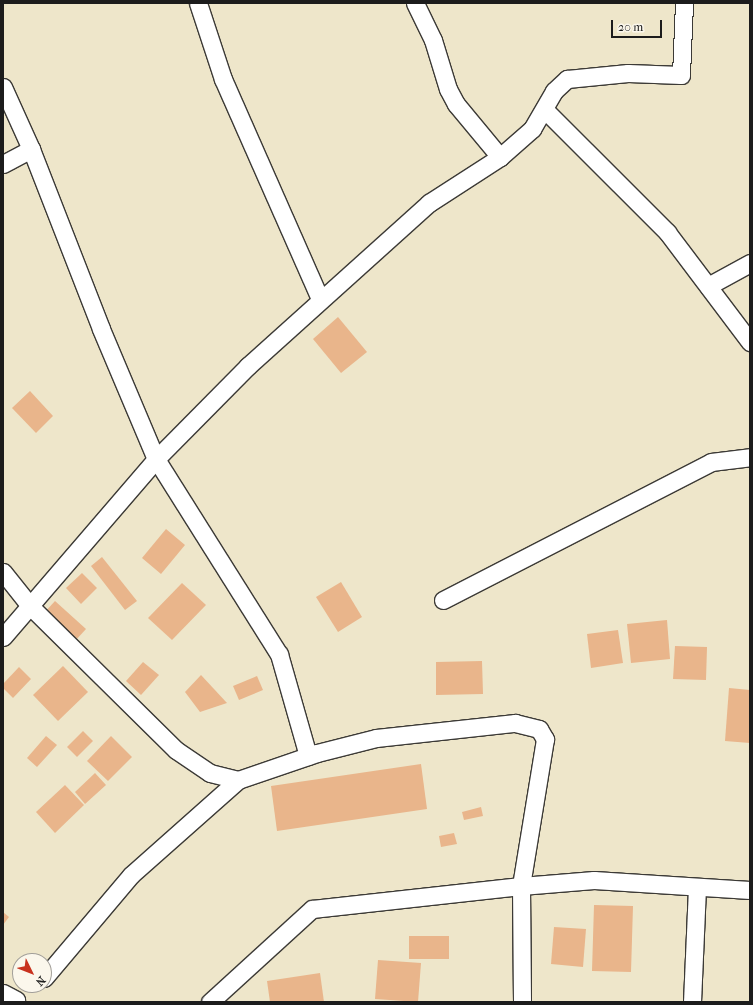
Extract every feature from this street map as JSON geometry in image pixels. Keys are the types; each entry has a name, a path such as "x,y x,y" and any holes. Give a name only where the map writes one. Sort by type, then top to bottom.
{"street":[{"path":"198,3 224,79 320,299"},
{"path":"416,3 433,40 448,89 456,104 500,157"},
{"path":"3,637 156,459 248,366 320,299 429,203 500,157 532,129 545,110 554,90 567,79 628,73 681,75 684,3"},
{"path":"3,87 31,149 101,329 156,459 279,654 308,756"},
{"path":"545,110 667,232 750,342"},
{"path":"3,164 31,149"},
{"path":"708,286 750,263"},
{"path":"443,600 711,462 750,457"},
{"path":"3,572 30,606 176,750 210,773 238,780"},
{"path":"52,968 130,875 238,780 308,756 384,737 515,723 539,729 545,739 521,886 522,1002"},
{"path":"210,1002 312,909 521,886 594,880 697,888 750,890"},
{"path":"692,1002 697,888"}],"building":[{"path":"338,317 367,352 341,373 313,339"},
{"path":"30,391 53,416 36,433 12,408"},
{"path":"166,529 185,545 161,574 142,558"},
{"path":"102,557 137,601 125,610 91,566"},
{"path":"82,573 97,588 81,604 66,588"},
{"path":"341,582 362,617 338,632 316,597"},
{"path":"182,583 206,605 172,640 148,618"},
{"path":"55,601 86,629 75,641 44,613"},
{"path":"667,620 670,659 631,663 627,624"},
{"path":"618,630 623,663 591,668 587,634"},
{"path":"675,646 707,647 706,680 673,679"},
{"path":"482,661 483,694 436,695 436,662"},
{"path":"143,662 159,675 141,695 126,681"},
{"path":"63,666 88,692 58,721 33,695"},
{"path":"19,667 31,679 13,698 3,688 3,684"},
{"path":"201,675 227,703 200,712 185,692"},
{"path":"257,676 263,690 239,700 233,686"},
{"path":"729,688 750,690 750,743 725,741"},
{"path":"83,731 93,741 77,757 67,747"},
{"path":"46,736 57,745 37,767 27,758"},
{"path":"111,736 132,757 108,781 87,761"},
{"path":"421,764 427,809 277,831 271,786"},
{"path":"95,773 106,785 85,804 75,792"},
{"path":"65,785 84,805 55,833 36,812"},
{"path":"481,807 483,816 464,820 462,812"},
{"path":"454,833 457,844 441,847 439,836"},
{"path":"594,905 633,906 631,972 592,971"},
{"path":"3,912 9,917 3,925"},
{"path":"554,927 586,929 583,967 551,964"},
{"path":"409,936 449,936 449,959 409,959"},
{"path":"378,960 421,963 418,1002 375,999"},
{"path":"320,973 324,1002 270,1002 267,981"}]}
